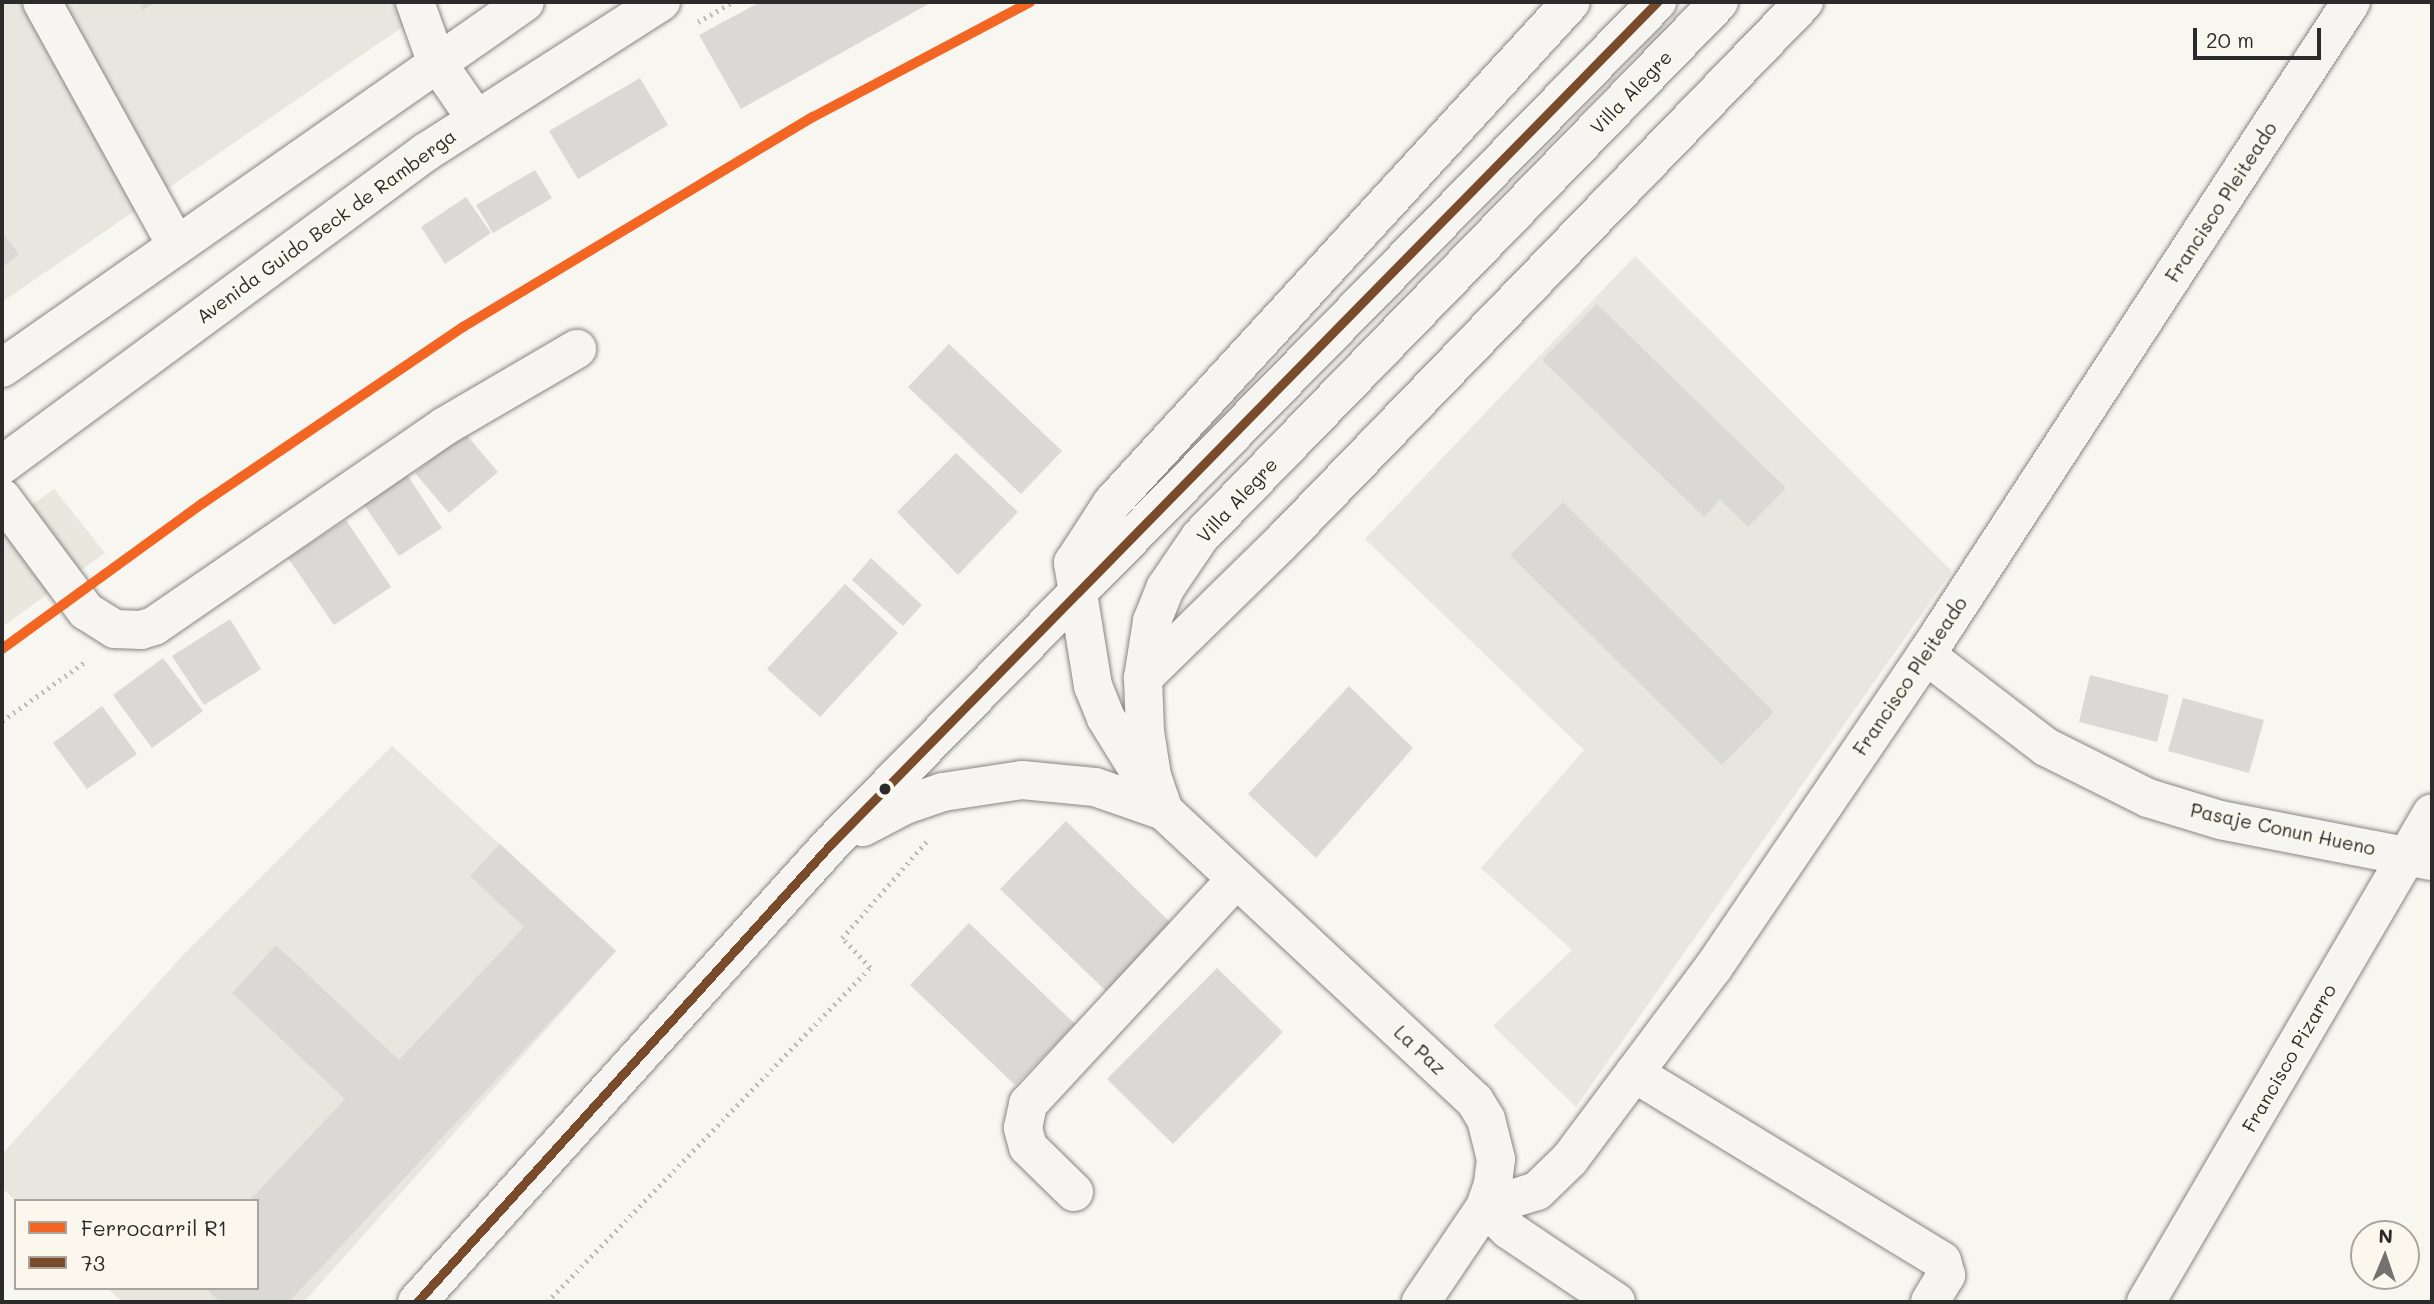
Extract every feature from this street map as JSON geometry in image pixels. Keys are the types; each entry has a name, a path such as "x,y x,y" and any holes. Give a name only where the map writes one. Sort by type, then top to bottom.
{"street":[{"path":"42,2 176,245"},
{"path":"415,2 436,61 476,120"},
{"path":"2,368 436,61 525,2"},
{"name":"Avenida Guido Beck de Ramberga","path":"2,465 476,120 661,2"},
{"path":"1164,811 1106,718 1093,686 1073,562 1112,503 1571,2"},
{"path":"417,1302 831,845 1657,2"},
{"name":"Villa Alegre","path":"1164,811 1152,776 1145,732 1143,678 1152,621 1166,587 1200,537 1719,2"},
{"path":"1143,678 1280,544 1804,2"},
{"name":"Francisco Pleiteado","path":"1485,1207 1537,1191 1570,1159 1713,968 1926,655 2351,2"},
{"path":"2,498 86,611 99,622 128,631 154,626 445,426 577,349"},
{"name":"Pasaje Conun Hueno","path":"1926,655 2046,747 2148,798 2220,820 2420,858"},
{"path":"831,845 905,804 982,783 1059,782 1130,797 1164,811"},
{"name":"La Paz","path":"1164,811 1475,1101 1486,1119 1496,1159 1485,1207"},
{"name":"Francisco Pizarro","path":"2146,1302 2420,858 2432,813"},
{"path":"1074,1192 1028,1147 1023,1128 1028,1104 1236,879"},
{"path":"1634,1073 1942,1261 1945,1275 1930,1302"},
{"path":"1421,1302 1485,1207 1509,1230 1616,1302"}],"path":[{"path":"2,721 128,631"},
{"path":"547,1302 870,968 842,938 928,841"}],"shaded area":[{"path":"2,2 439,2 2,302"},
{"path":"1635,256 1952,571 1576,1107 1493,1026 1572,950 1481,868 1584,750 1365,539"},
{"path":"54,489 105,553 2,627 2,526"},
{"path":"392,746 616,951 304,1302 122,1302 109,1290 259,1290 259,1199 14,1199 2,1188 2,1154 185,953"}],"building":[{"path":"138,2 156,2 143,10"},
{"path":"760,2 932,2 741,109 699,35"},
{"path":"640,78 668,125 578,179 549,131"},
{"path":"535,170 552,198 493,233 476,205"},
{"path":"466,197 491,233 445,264 421,227"},
{"path":"2,232 19,254 2,268"},
{"path":"1597,304 1786,488 1748,527 1720,500 1704,517 1542,360"},
{"path":"949,344 1062,451 1021,494 908,387"},
{"path":"464,432 498,472 449,513 415,473"},
{"path":"956,453 1018,512 958,575 897,512"},
{"path":"406,473 442,528 399,556 362,502"},
{"path":"1563,502 1774,712 1722,765 1510,555"},
{"path":"346,520 391,587 334,625 288,558"},
{"path":"871,558 922,605 903,626 852,580"},
{"path":"845,584 898,633 820,717 767,669"},
{"path":"230,619 261,669 204,705 172,656"},
{"path":"163,658 203,711 152,748 113,695"},
{"path":"2090,675 2169,695 2157,742 2079,722"},
{"path":"1349,686 1413,748 1316,858 1248,794"},
{"path":"2183,698 2264,720 2249,773 2168,751"},
{"path":"102,706 137,754 87,789 53,743"},
{"path":"1066,821 1171,923 1106,991 1000,889"},
{"path":"500,844 616,951 289,1302 220,1302 207,1290 259,1290 259,1199 251,1199 345,1099 232,993 276,945 399,1060 524,927 470,876"},
{"path":"969,923 1075,1024 1015,1085 910,985"},
{"path":"1217,968 1283,1032 1173,1144 1107,1079"}],"rail line":[{"name":"R1","path":"2,649 203,503 463,327 813,117 1030,2"}],"transit line":[{"name":"73","path":"417,1302 831,844 1657,2"}]}
